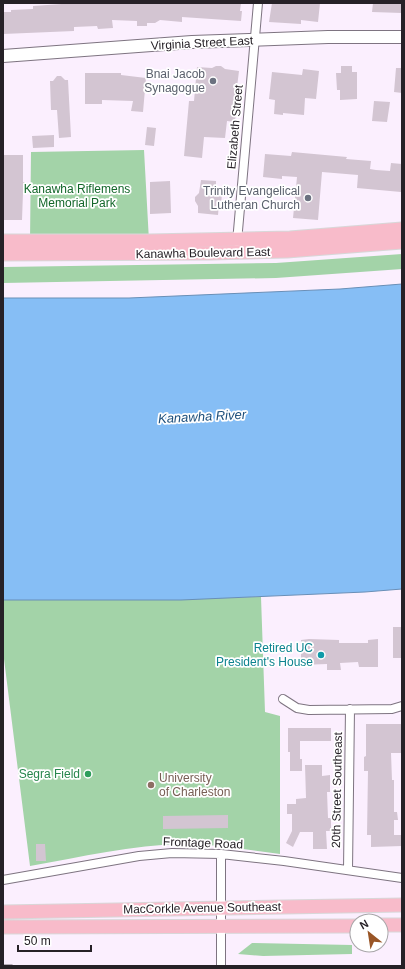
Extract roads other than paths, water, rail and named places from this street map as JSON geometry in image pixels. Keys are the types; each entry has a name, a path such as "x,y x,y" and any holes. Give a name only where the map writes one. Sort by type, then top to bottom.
{"main road":[{"name":"Virginia Street East","path":"3,56 192,42 402,36"},
{"name":"Kanawha Boulevard East","path":"3,241 290,238 402,229"},
{"name":"Kanawha Boulevard East","path":"3,254 236,253 287,251 402,242"},
{"name":"MacCorkle Avenue Southeast","path":"3,912 402,906"},
{"path":"389,925 402,925"},
{"name":"MacCorkle Avenue Southeast","path":"3,927 349,926"}],"street":[{"name":"Elizabeth Street","path":"236,253 258,3"},
{"path":"283,699 290,705 303,709 392,708 402,706"},
{"name":"20th Street Southeast","path":"348,870 350,709"},
{"name":"Frontage Road","path":"3,880 152,854 194,853 221,854 284,861 402,878"},
{"path":"221,854 221,966"}],"water":[{"name":"Kanawha River","path":"402,284 402,589 181,600 3,600 3,298 129,298 340,289"}],"railway":[{"path":"3,966 12,966"}],"place":[{"name":"Bnai Jacob Synagogue","path":"213,81"},
{"name":"Trinity Evangelical Lutheran Church","path":"308,198"},
{"name":"Retired UC President's House","path":"321,655"},
{"name":"Segra Field","path":"88,774"},
{"name":"University of Charleston","path":"151,785"}],"park label":[{"name":"Kanawha Riflemens Memorial Park","path":"77,196"}]}
